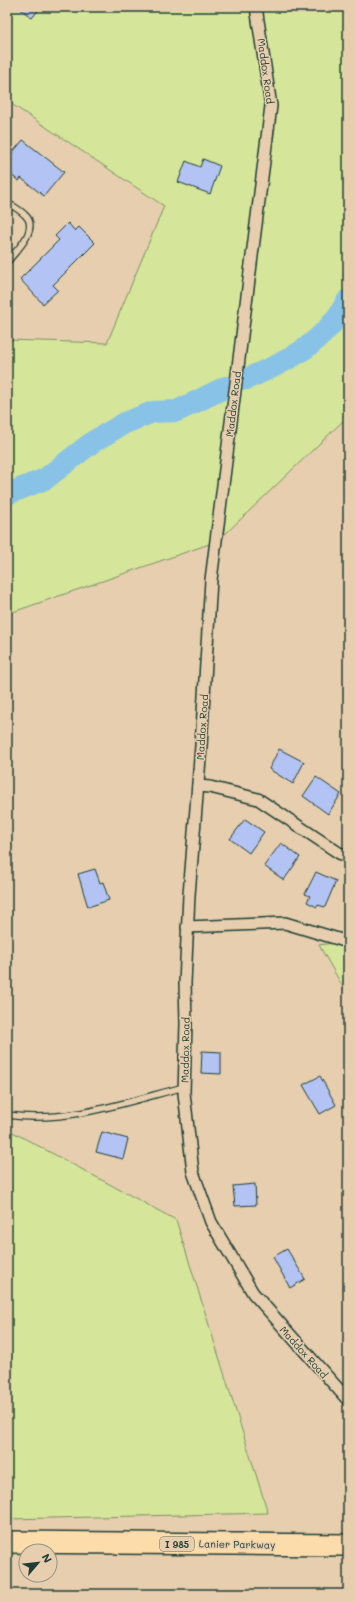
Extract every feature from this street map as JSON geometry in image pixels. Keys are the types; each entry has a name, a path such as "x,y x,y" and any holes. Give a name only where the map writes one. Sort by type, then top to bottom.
{"highway":[{"name":"Lanier Parkway","path":"7,1542 348,1545"}],"street":[{"name":"Maddox Road","path":"256,7 271,106 211,580 198,786 187,927 184,1086 193,1172 211,1222 253,1294 348,1400"},
{"path":"198,786 210,787 258,799 339,853 348,856"},
{"path":"187,927 285,923 348,942"}],"lane":[{"path":"7,202 26,216 30,225 26,239 7,262"},
{"path":"7,1115 19,1117 80,1114 184,1086"}],"green space":[{"path":"7,7 348,7 348,420 344,420 218,541 7,614 7,340 107,343 164,206 7,101"},
{"path":"348,941 348,996 319,945"},
{"path":"7,1129 176,1220 268,1513 7,1519"}],"building":[{"path":"18,7 41,7 32,18"},
{"path":"23,140 64,172 44,196 21,178 19,181 7,172 7,168 12,162 8,158"},
{"path":"203,159 220,166 210,194 178,182 186,161 200,167"},
{"path":"68,223 75,231 79,227 95,243 53,285 58,290 43,304 20,279 59,240 55,236"},
{"path":"279,749 304,762 293,784 269,769"},
{"path":"316,777 341,794 328,814 303,796"},
{"path":"245,819 264,832 249,853 230,839"},
{"path":"281,843 300,857 284,880 264,866"},
{"path":"95,869 100,883 103,882 109,900 88,907 78,874"},
{"path":"316,872 336,881 325,907 318,905 317,907 307,902 310,896 305,894"},
{"path":"202,1051 221,1052 221,1074 201,1073"},
{"path":"320,1076 336,1105 320,1114 303,1085"},
{"path":"102,1132 128,1139 123,1159 96,1152"},
{"path":"255,1184 256,1205 235,1206 233,1186"},
{"path":"287,1249 305,1279 290,1288 273,1257"}],"waterway":[{"path":"246,379 277,365 304,349 317,339 339,315 348,300"},
{"path":"7,494 45,479 94,441 125,423 153,412 177,411 226,387"}]}
